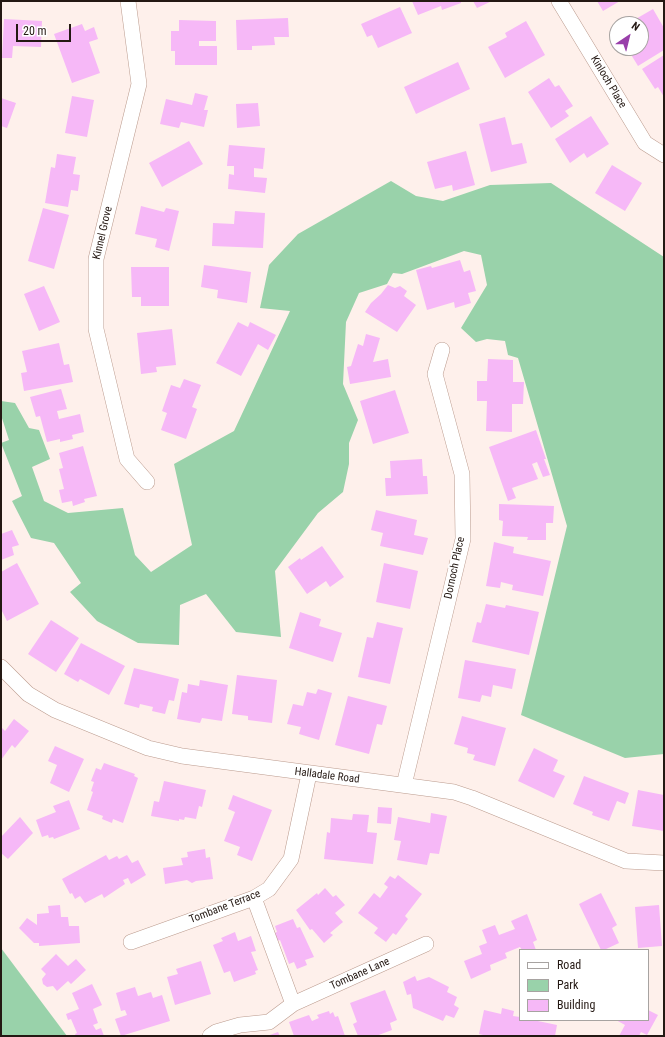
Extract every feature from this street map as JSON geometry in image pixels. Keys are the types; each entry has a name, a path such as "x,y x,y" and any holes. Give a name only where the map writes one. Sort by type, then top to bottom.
{"street":[{"name":"Kinnel Grove","path":"128,1 140,84 96,259 96,329 127,459 147,482"},
{"name":"Kinloch Place","path":"559,1 645,143 664,155"},
{"name":"Dornoch Place","path":"404,785 463,539 462,474 435,374 442,350"},
{"name":"Halladale Road","path":"1,667 28,694 55,710 148,748 182,756 454,792 626,861 664,863"},
{"name":"Tombane Terrace","path":"131,942 254,898 269,889 290,859 309,774"},
{"path":"254,898 293,1004"},
{"name":"Tombane Lane","path":"210,1036 216,1032 240,1025 269,1022 293,1004 426,944"}],"green space":[{"path":"391,181 416,196 443,201 490,185 551,183 664,257 664,754 625,758 521,715 567,526 518,358 508,355 505,341 487,339 476,342 461,328 487,285 481,255 464,251 402,274 393,273 387,284 359,293 346,322 343,384 358,420 349,443 349,464 343,492 318,513 275,571 281,637 236,632 206,594 180,605 179,645 138,643 97,621 70,592 81,583 54,543 31,538 12,501 22,496 1,443 9,440 1,415 1,401 15,403 29,428 39,430 50,459 32,467 44,501 68,513 123,508 135,555 151,572 192,545 174,464 234,431 290,311 260,308 269,265 298,234"},
{"path":"1,948 67,1036 1,1036"}],"building":[{"path":"412,1 461,1 461,3 442,10 441,6 418,15"},
{"path":"473,1 492,1 477,8"},
{"path":"597,1 620,1 603,11"},
{"path":"400,7 412,33 378,48 372,35 367,37 361,24"},
{"path":"653,9 664,28 664,50 638,66 632,56 649,56 649,16 641,16"},
{"path":"288,18 289,37 274,37 275,45 252,46 252,50 237,50 236,20"},
{"path":"4,19 42,21 41,47 13,46 12,58 2,58"},
{"path":"179,20 216,21 216,41 199,41 199,46 217,46 217,65 175,65 175,51 171,51 171,31 179,31"},
{"path":"526,21 545,55 505,78 488,47 507,37 505,33"},
{"path":"82,24 85,31 94,27 98,39 89,42 100,73 72,83 54,34"},
{"path":"664,55 664,97 658,87 655,89 642,69"},
{"path":"458,62 470,89 416,114 404,87"},
{"path":"549,78 555,87 559,85 573,106 565,111 569,116 551,128 528,92"},
{"path":"195,93 208,96 204,110 208,110 204,127 181,122 179,128 160,124 166,99 192,105"},
{"path":"72,96 94,100 87,137 65,133"},
{"path":"1,98 16,103 7,128 1,126"},
{"path":"258,103 260,126 237,128 236,104"},
{"path":"591,116 609,144 587,158 584,153 570,163 555,139"},
{"path":"505,117 512,145 522,143 527,163 491,172 479,124"},
{"path":"189,141 203,164 162,187 149,163"},
{"path":"229,145 265,148 263,169 254,168 254,177 267,178 265,193 228,189 229,174 234,175 234,166 227,166"},
{"path":"466,151 475,185 453,191 452,185 435,189 427,162"},
{"path":"57,154 76,157 73,174 80,175 78,191 71,190 68,207 45,203 51,167 55,168"},
{"path":"612,165 642,183 625,211 595,193"},
{"path":"141,206 164,212 166,208 179,211 169,251 155,247 157,239 135,234"},
{"path":"43,208 69,215 54,269 28,261"},
{"path":"235,211 265,213 263,248 212,246 213,223 234,224"},
{"path":"460,260 464,272 470,270 476,291 468,293 471,303 455,308 454,302 427,310 416,270 431,266 432,268"},
{"path":"204,265 251,272 247,303 217,298 218,290 201,287"},
{"path":"131,267 169,267 169,306 141,306 141,297 132,297"},
{"path":"388,285 395,288 400,286 407,291 404,296 416,305 397,332 365,312 371,303"},
{"path":"44,286 60,322 39,331 24,294"},
{"path":"238,322 248,327 250,322 276,335 268,350 258,344 241,376 216,363"},
{"path":"172,329 176,365 156,367 157,372 141,374 137,333"},
{"path":"366,334 380,338 373,362 388,359 391,377 350,384 347,367 351,366 358,344 363,346"},
{"path":"59,343 64,365 69,364 73,382 24,391 21,373 27,372 22,351"},
{"path":"488,359 513,360 513,382 524,382 523,404 512,404 512,432 486,431 487,401 477,401 477,381 487,381"},
{"path":"184,379 201,385 192,407 197,409 186,439 161,430 167,413 162,411 171,385 180,388"},
{"path":"61,389 67,409 57,411 59,419 80,414 84,432 72,435 73,439 60,442 60,439 47,442 40,416 36,417 30,397"},
{"path":"395,390 409,433 373,444 360,401"},
{"path":"536,430 550,475 543,477 537,462 532,464 538,479 512,488 516,498 508,501 489,447"},
{"path":"83,446 97,496 84,499 85,502 73,506 72,501 62,503 59,490 64,489 59,469 63,468 59,453"},
{"path":"422,459 423,476 427,476 428,494 386,496 385,478 391,478 390,461"},
{"path":"499,504 554,506 553,523 546,523 546,540 527,540 528,537 502,536 503,521 499,520"},
{"path":"376,510 417,520 414,535 428,538 423,555 380,546 383,533 371,530"},
{"path":"12,530 19,545 12,547 14,555 1,560 1,534"},
{"path":"494,542 514,547 513,553 551,561 543,596 512,590 513,585 501,582 500,588 486,586"},
{"path":"322,546 344,577 330,587 326,581 307,594 288,567 300,558 301,560"},
{"path":"17,563 39,604 7,621 1,609 1,572"},
{"path":"384,563 418,571 410,609 376,602"},
{"path":"486,604 505,608 506,605 539,612 529,655 472,642 477,622 481,623"},
{"path":"300,612 321,619 319,626 342,633 333,662 289,648"},
{"path":"51,620 79,638 56,672 28,654"},
{"path":"377,622 403,628 390,684 358,677 367,637 373,638"},
{"path":"81,643 125,666 109,695 80,679 78,682 64,674"},
{"path":"465,660 516,669 512,689 493,685 491,697 482,695 480,702 458,698"},
{"path":"134,668 179,679 174,701 169,700 165,714 152,711 153,707 140,704 139,708 124,704"},
{"path":"237,675 277,680 272,723 248,720 248,716 232,714"},
{"path":"200,680 228,685 222,721 202,718 200,723 177,719 182,692 187,693 188,684 199,686"},
{"path":"318,689 332,693 319,740 299,734 301,727 287,724 293,704 303,706 307,692 316,694"},
{"path":"348,696 387,706 382,725 377,724 369,754 335,745"},
{"path":"462,716 506,728 495,766 473,760 475,755 467,753 468,748 454,744"},
{"path":"14,719 29,731 15,748 12,745 1,760 1,727 5,731"},
{"path":"55,746 84,759 69,792 50,783 57,765 48,761"},
{"path":"534,748 558,760 553,771 565,776 554,798 518,781"},
{"path":"104,763 135,774 134,776 138,778 123,823 113,819 112,823 102,819 103,816 87,810 93,792 91,791 94,782 91,781 96,768 101,770"},
{"path":"584,776 629,793 625,804 617,801 609,821 592,815 593,812 573,804"},
{"path":"164,781 206,790 202,807 199,806 196,819 185,817 184,820 179,819 179,821 151,816 154,801 159,802"},
{"path":"638,790 664,795 664,831 632,826"},
{"path":"233,795 272,810 252,861 237,855 240,847 224,841 235,812 228,809"},
{"path":"69,800 80,829 54,839 53,837 49,838 48,835 42,837 36,820 56,812 53,806"},
{"path":"378,807 392,808 391,824 377,823"},
{"path":"431,813 447,816 439,854 430,853 427,865 397,860 401,841 394,840 398,817 430,823"},
{"path":"353,814 369,815 367,832 377,833 373,864 324,859 327,832 330,833 331,818 352,820"},
{"path":"20,817 33,833 8,859 1,853 1,837"},
{"path":"205,849 206,858 210,857 213,879 196,881 192,883 187,880 165,884 163,868 183,865 181,858 188,857 187,852"},
{"path":"106,855 109,860 117,856 119,859 127,855 132,863 138,860 146,875 131,884 128,878 123,880 125,884 104,898 102,894 85,903 80,896 75,899 72,893 70,894 62,879"},
{"path":"398,875 422,894 405,916 408,919 396,935 393,933 386,942 374,933 378,928 358,913 374,893 380,898 388,887 384,884 390,876 395,879"},
{"path":"325,888 333,897 336,895 345,905 335,913 343,922 330,933 333,935 324,943 312,929 310,930 296,910 317,893 318,895"},
{"path":"601,893 617,925 612,928 619,943 606,949 601,949 579,904"},
{"path":"60,905 61,917 68,917 69,926 79,926 80,943 39,946 39,943 34,943 19,928 27,918 37,925 37,914 49,913 48,906"},
{"path":"659,905 662,946 638,948 635,907"},
{"path":"527,914 537,940 533,942 536,949 521,949 520,947 505,953 507,958 490,965 491,970 471,979 464,961 482,954 479,946 487,943 482,930 495,925 499,935 515,929 511,921"},
{"path":"293,919 297,928 300,927 314,957 305,960 307,965 297,969 294,962 289,964 280,940 275,942 272,934 277,932 275,926"},
{"path":"235,932 238,941 251,936 256,951 251,952 258,970 255,971 256,974 234,982 230,971 224,973 213,945 223,941 221,938"},
{"path":"56,954 68,966 76,959 86,970 71,984 68,981 57,991 53,986 47,987 43,984 42,979 46,974 41,969"},
{"path":"201,961 211,994 175,1005 167,977 178,974 176,969"},
{"path":"415,976 417,981 429,977 449,987 447,992 457,997 454,1005 459,1008 454,1018 446,1015 443,1021 413,1008 411,994 407,995 403,982"},
{"path":"92,984 102,1005 93,1009 98,1023 93,1025 96,1030 101,1028 104,1036 76,1036 75,1034 77,1033 71,1019 68,1020 66,1014 79,1009 72,993"},
{"path":"135,987 138,996 151,992 153,998 162,995 170,1021 121,1036 115,1019 127,1015 125,1010 121,1011 116,993"},
{"path":"385,990 397,1020 390,1023 392,1030 376,1036 358,1036 353,1024 357,1022 350,1003"},
{"path":"502,1008 514,1011 513,1016 519,1017 519,1021 538,1021 557,1025 555,1036 487,1036 479,1034 484,1010 501,1014"},
{"path":"649,1010 658,1015 647,1035 641,1032 639,1036 619,1036 625,1025 618,1021 649,1021"},
{"path":"329,1011 330,1014 333,1012 335,1017 338,1016 345,1036 294,1036 289,1022 309,1015 312,1021 319,1018 317,1015"},
{"path":"278,1032 280,1036 267,1036"}]}
